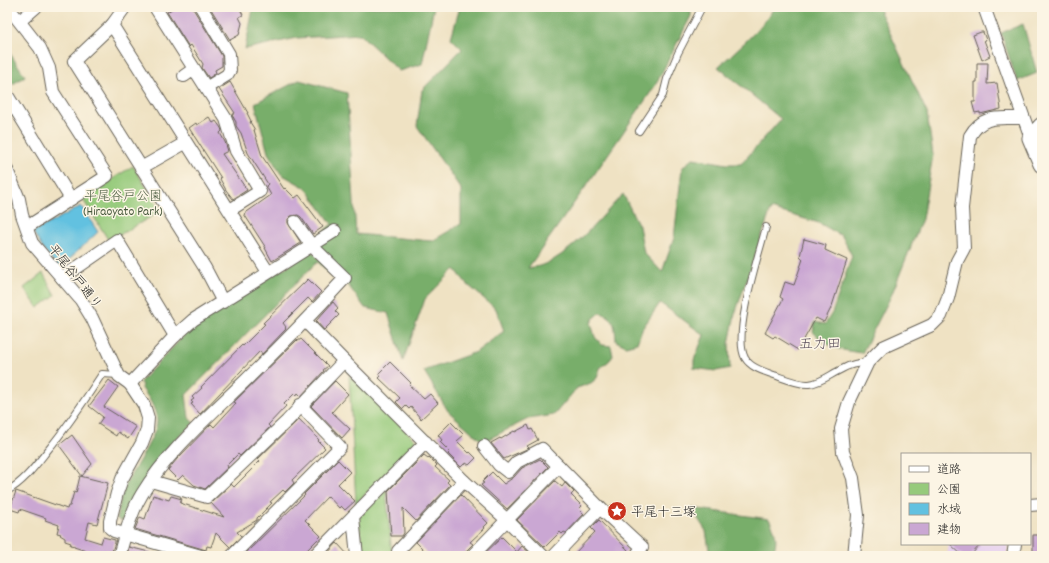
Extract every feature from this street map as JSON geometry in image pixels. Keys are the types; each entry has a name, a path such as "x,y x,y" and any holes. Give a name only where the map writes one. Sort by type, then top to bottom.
{"street":[{"path":"8,7 40,48 48,68 53,92 107,176 26,227"},
{"path":"20,21 36,7"},
{"path":"125,7 112,26 74,61 205,268 223,302"},
{"path":"201,7 229,54 230,70 227,75 206,88"},
{"path":"984,7 1023,118 1037,132 1042,164"},
{"path":"158,8 226,119 236,151 260,191 230,210"},
{"path":"112,26 268,272"},
{"path":"184,76 194,69"},
{"path":"7,95 71,199"},
{"path":"854,556 858,515 853,478 843,452 841,429 849,402 868,362 883,347 932,325 940,316 948,298 957,261 964,248 962,208 970,136 974,128 988,119 1023,118"},
{"path":"141,168 185,143"},
{"name":"平尾谷戸通り","path":"7,170 17,192 26,227 32,242 81,300 92,318 120,376 130,384 144,405 148,418 147,430 142,443 122,479 117,492 110,521 110,528 201,556"},
{"path":"119,556 134,511 142,494 167,460 305,321 345,278 312,246 295,222"},
{"path":"130,384 175,336 193,320 312,246 335,230"},
{"path":"62,278 117,240 175,336"},
{"path":"305,321 464,481 507,520 543,556"},
{"path":"151,481 207,497 287,421 300,405 344,361"},
{"path":"232,556 340,446 300,405"},
{"path":"314,556 426,442"},
{"path":"484,446 499,465 508,472 517,462 542,448 600,508 642,547 636,556"},
{"path":"472,556 559,466"},
{"path":"398,556 398,551 464,481"},
{"path":"1031,505 1042,504"},
{"path":"554,556 600,508"},
{"path":"353,517 357,556"},
{"path":"1013,556 1015,545"}],"lane":[{"path":"639,131 663,95 667,79 678,54 702,7"},
{"path":"766,227 748,295 743,324 741,339 746,360 755,368 794,382 808,384 824,379 843,368 868,362"},
{"path":"7,491 34,468 76,414 102,374 120,376"}],"shaded area":[{"path":"949,545 1009,545 1006,556 947,556"}],"green space":[{"path":"251,7 434,7 422,64 399,71 360,34 297,38 245,49 253,9"},
{"path":"460,7 691,7 691,16 655,86 528,268 541,266 554,259 580,240 623,194 639,226 644,253 662,272 674,238 682,168 693,158 727,164 741,164 781,119 718,67 757,30 774,7 878,7 927,113 933,155 922,219 891,296 862,353 836,348 819,338 813,332 815,322 825,324 832,313 852,256 842,236 819,223 771,209 735,314 729,344 730,368 716,371 694,368 694,360 704,335 660,303 642,329 637,343 626,346 616,341 611,319 605,314 600,313 591,323 595,337 602,345 611,346 613,356 600,368 597,378 591,383 577,388 554,415 528,419 483,442 448,411 424,371 476,352 504,331 496,309 467,284 455,269 425,299 403,361 388,313 365,308 314,239 332,224 306,188 281,174 268,153 255,103 299,80 347,93 356,234 432,241 461,224 461,189 417,126 422,90 462,49 451,38"},
{"path":"1023,24 1037,73 1017,81 1001,33"},
{"path":"7,49 25,76 13,84 7,78"},
{"name":"平尾谷戸公園 (Hiraoyato Park)","path":"133,166 161,211 109,241 82,198"},
{"path":"312,251 337,279 336,280 318,262 315,264 186,395 189,418 194,423 170,445 154,466 123,521 117,519 124,488 154,434 156,426 157,420 155,411 141,387 142,385 140,382 197,322"},
{"path":"43,273 55,295 38,308 24,288"},
{"path":"349,376 361,383 416,441 356,504"},
{"path":"386,489 392,556 362,556 359,517"},
{"path":"691,508 769,519 776,537 772,556 710,556 706,531"}],"water":[{"path":"81,206 98,232 60,268 44,251 33,232"}],"building":[{"path":"175,7 192,7 222,56 222,66 215,70 216,73 209,78 202,68 203,64 191,45 189,47 167,12"},
{"path":"214,7 239,7 243,15 239,17 242,23 239,35 230,40 211,9"},
{"path":"983,32 986,40 984,40 990,56 982,60 973,35"},
{"path":"977,63 988,63 987,84 997,83 1001,109 980,114 980,112 975,113 972,102 975,102"},
{"path":"230,82 248,113 250,122 255,130 262,156 284,189 285,188 295,198 299,195 323,227 313,234 301,217 298,215 291,216 288,219 288,223 301,243 272,261 266,248 244,214 271,195 266,186 268,184 248,153 241,133 236,126 236,122 232,115 235,113 219,89"},
{"path":"209,117 213,123 216,121 221,128 222,131 220,133 228,151 222,154 247,190 233,199 226,190 220,179 221,178 189,128 196,123 197,125"},
{"path":"804,239 826,245 825,250 847,260 832,306 824,322 816,318 798,350 775,336 773,338 765,333 783,299 780,297 785,282 794,285 803,259 800,256"},
{"path":"308,279 321,292 312,302 308,298 283,323 286,329 262,354 260,351 200,414 191,404 193,403 191,401 194,399 192,397 242,345 243,346 265,324 263,323"},
{"path":"333,302 338,308 335,311 339,315 324,330 316,321"},
{"path":"301,339 328,366 323,370 324,371 301,396 298,393 296,396 294,394 284,404 286,406 268,425 270,427 240,456 238,454 227,465 228,467 205,489 194,485 183,475 178,480 168,470 177,459 211,424 214,427 236,403 234,402 297,340 298,341"},
{"path":"390,362 411,383 409,385 424,399 430,394 438,403 421,419 411,407 409,409 406,406 403,409 396,402 400,398 379,378 381,376 378,374"},
{"path":"109,380 118,387 104,407 136,427 128,439 118,432 116,436 98,424 103,417 89,406"},
{"path":"335,381 348,394 332,412 350,429 342,438 311,406"},
{"path":"299,419 325,448 292,480 294,483 285,492 283,490 270,502 272,503 257,518 257,520 237,532 241,536 230,547 216,533 211,547 207,546 206,550 135,529 140,517 145,519 153,495 169,500 171,496 182,499 180,503 224,517 211,503 231,484 234,487 260,461 258,459"},
{"path":"451,422 464,435 457,441 476,458 469,465 466,463 461,467 448,454 450,452 440,442 442,440 438,435"},
{"path":"528,425 538,440 527,446 529,448 504,459 491,443"},
{"path":"72,435 92,464 82,476 59,445"},
{"path":"424,455 428,458 429,457 437,465 435,467 449,480 447,482 450,485 416,521 403,508 404,533 402,536 391,536 388,491"},
{"path":"540,459 548,467 507,509 481,485 492,472 504,484 514,477 522,468"},
{"path":"338,460 350,472 338,484 355,501 345,510 341,506 339,508 328,496 305,520 321,536 301,556 243,556 305,495 304,494"},
{"path":"80,476 108,483 97,524 89,522 85,538 101,543 103,537 115,540 110,556 85,556 86,551 70,545 71,543 65,541 65,538 60,535 61,534 57,533 59,525 45,520 46,518 20,509 19,512 10,509 16,491 67,509 68,506 70,506 74,492 76,493"},
{"path":"555,481 562,487 565,483 574,492 571,495 582,506 579,509 584,514 566,533 564,532 562,534 560,532 545,547 517,520"},
{"path":"461,495 488,523 484,527 485,528 470,542 473,544 466,551 465,556 430,556 416,542"},
{"path":"599,520 628,550 622,556 572,556 595,532 591,528"},
{"path":"1033,535 1042,535 1041,556 1033,556"},
{"path":"502,537 517,552 522,546 531,554 529,556 482,556"},
{"path":"337,543 349,556 325,556"},
{"path":"951,545 980,545 970,556 963,556"},
{"path":"129,547 153,553 152,556 127,556"}],"place":[{"name":"平尾十三塚","path":"617,511"}],"district":[{"name":"五力田","path":"820,343"}]}
